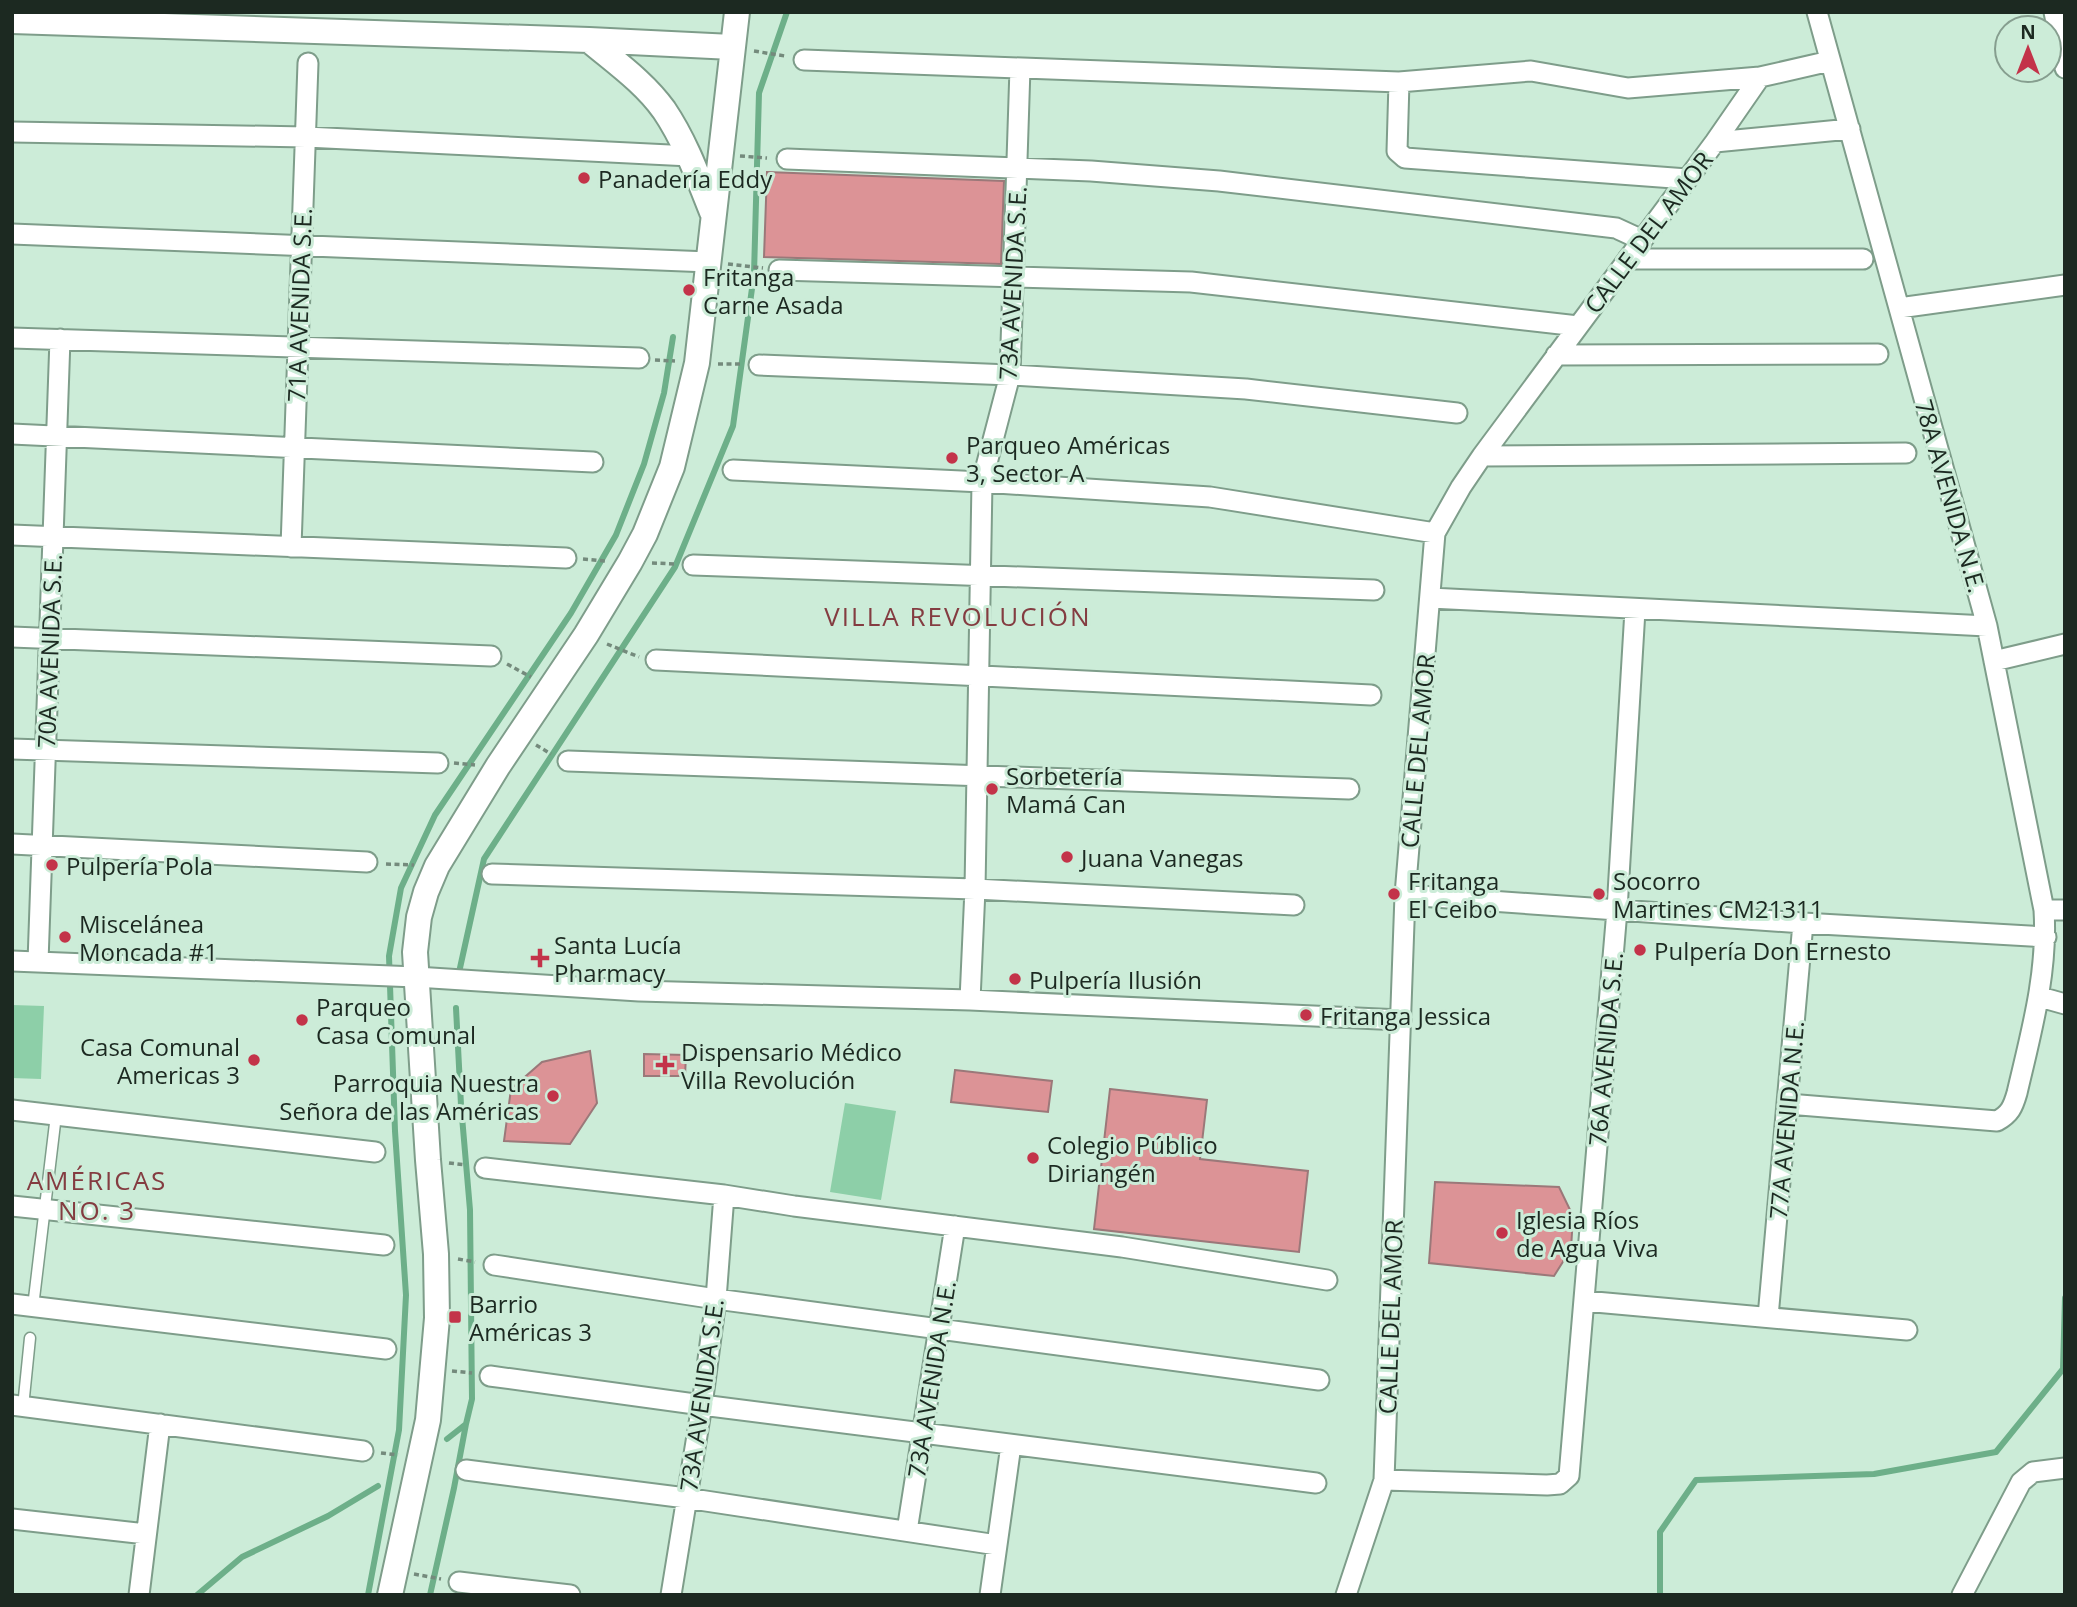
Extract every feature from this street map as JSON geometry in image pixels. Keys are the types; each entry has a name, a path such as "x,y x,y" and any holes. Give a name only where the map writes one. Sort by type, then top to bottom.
{"street":[{"path":"390,1595 428,1420 437,1318 436,1254 408,977 415,952 419,917 437,866 498,766 586,635 645,534 671,467 697,363 717,263 714,215 740,48 737,12"},
{"name":"78A AVENIDA N.E.","path":"1788,1104 1997,1121 2006,1117 2013,1109 2040,997 2046,937 2044,910 1987,626 1818,12"},
{"path":"2054,12 2065,68"},
{"path":"12,21 589,40 740,48"},
{"path":"589,40 638,80 663,109 690,156 714,215"},
{"path":"794,58 1399,82 1531,71 1628,88 1760,77 1830,61"},
{"name":"71A AVENIDA S.E.","path":"291,547 308,63"},
{"name":"73A AVENIDA S.E.","path":"970,1000 975,889 982,482 1010,375 1020,68"},
{"name":"CALLE DEL AMOR","path":"1346,1595 1384,1480 1405,895 1436,533 1461,487 1482,456 1715,142 1760,77"},
{"path":"1399,82 1397,151 1405,158 1687,179"},
{"path":"1715,142 1850,129"},
{"path":"12,132 306,137 690,156"},
{"path":"780,159 1017,167 1219,181 1616,228 1642,240"},
{"path":"12,234 717,263"},
{"path":"1628,259 1863,260"},
{"path":"770,269 1191,282 1578,326"},
{"path":"1899,308 2065,285"},
{"path":"12,338 647,359"},
{"name":"70A AVENIDA S.E.","path":"38,962 60,339"},
{"path":"1556,355 1878,354"},
{"path":"756,365 1010,375 1246,389 1457,413"},
{"path":"12,434 593,462"},
{"path":"1482,456 1906,453"},
{"path":"733,470 1210,497 1436,533"},
{"path":"12,535 575,559"},
{"path":"686,565 1374,590"},
{"path":"1430,598 1987,626"},
{"name":"76A AVENIDA S.E.","path":"1384,1480 1547,1485 1560,1484 1569,1476 1616,910 1635,610"},
{"path":"12,637 491,656"},
{"path":"1994,661 2065,644"},
{"path":"646,658 1371,695"},
{"path":"12,749 447,763"},
{"path":"562,759 1349,789"},
{"path":"12,844 367,862"},
{"path":"492,874 975,889 1294,905"},
{"path":"1405,895 2046,937"},
{"path":"2044,910 2065,910"},
{"name":"77A AVENIDA N.E.","path":"1768,1317 1803,923"},
{"path":"12,961 408,977 639,991 970,1000 1401,1020"},
{"path":"2040,997 2065,1004"},
{"path":"12,1110 375,1152"},
{"path":"480,1167 724,1195 1122,1247 1327,1280"},
{"name":"73A AVENIDA S.E.","path":"671,1594 702,1405 716,1299 724,1195"},
{"path":"12,1206 384,1245"},
{"name":"73A AVENIDA N.E.","path":"907,1531 955,1226"},
{"path":"488,1264 716,1299 1319,1380"},
{"path":"1584,1301 1907,1330"},
{"path":"12,1304 386,1349"},
{"path":"490,1376 1316,1483"},
{"path":"18,1406 363,1451"},
{"path":"139,1595 160,1424"},
{"path":"990,1595 1011,1445"},
{"path":"1962,1595 2021,1482 2033,1472 2065,1468"},
{"path":"466,1470 686,1497 997,1545"},
{"path":"12,1519 146,1534"},
{"path":"459,1582 570,1595"},
{"path":"671,1594 677,1595"}],"lane":[{"path":"33,1307 56,1115"},
{"path":"18,1406 30,1338"}],"path":[{"path":"740,48 794,58"},
{"path":"742,156 780,159"},
{"path":"717,263 770,269"},
{"path":"647,359 678,361"},
{"path":"718,364 756,365"},
{"path":"575,559 612,561"},
{"path":"657,563 686,565"},
{"path":"605,643 646,658"},
{"path":"517,668 536,680"},
{"path":"533,744 562,759"},
{"path":"447,763 483,765"},
{"path":"392,864 419,865"},
{"path":"451,1163 480,1167"},
{"path":"452,1257 488,1264"},
{"path":"388,1454 403,1455"}],"green space":[{"path":"12,1005 44,1006 41,1079 12,1078"},
{"path":"845,1103 896,1111 881,1200 830,1192"}],"building":[{"path":"767,172 1004,181 1001,264 764,257"},
{"name":"Parroquia Nuestra Señora de las Américas","path":"590,1051 597,1103 570,1144 504,1141 511,1089 542,1062"},
{"name":"Dispensario Médico Villa Revolución","path":"644,1054 686,1055 685,1076 644,1076"},
{"path":"955,1070 1052,1081 1048,1112 951,1102"},
{"path":"1110,1089 1207,1100 1200,1159 1308,1171 1299,1252 1094,1229"},
{"name":"Iglesia Ríos de Agua Viva","path":"1435,1182 1559,1187 1573,1216 1571,1249 1554,1276 1429,1263"}],"waterway":[{"path":"458,977 484,859 675,567 733,426 754,274 759,93 787,12"},
{"path":"742,284 754,274"},
{"path":"368,1595 399,1430 406,1295 395,1131 389,956 401,888 435,815 571,613 616,535 644,464 664,393 673,337"},
{"path":"447,1439 466,1424 472,1399 470,1210 456,1008"},
{"path":"1660,1595 1660,1532 1696,1480 1874,1474 1996,1452 2063,1369 2065,1298"},
{"path":"430,1595 466,1424"},
{"path":"197,1595 242,1557 328,1516 378,1486"}],"place":[{"name":"Panadería Eddy","path":"584,178"},
{"name":"Fritanga Carne Asada","path":"689,290"},
{"name":"Parqueo Américas 3, Sector A","path":"952,458"},
{"name":"Sorbetería Mamá Can","path":"992,789"},
{"name":"Juana Vanegas","path":"1067,857"},
{"name":"Pulpería Pola","path":"52,865"},
{"name":"Fritanga El Ceibo","path":"1394,894"},
{"name":"Socorro Martines CM21311","path":"1599,894"},
{"name":"Miscelánea Moncada #1","path":"65,937"},
{"name":"Pulpería Don Ernesto","path":"1640,950"},
{"name":"Santa Lucía Pharmacy","path":"540,958"},
{"name":"Pulpería Ilusión","path":"1015,979"},
{"name":"Fritanga Jessica","path":"1306,1015"},
{"name":"Parqueo Casa Comunal","path":"302,1020"},
{"name":"Casa Comunal Americas 3","path":"254,1060"},
{"name":"Dispensario Médico Villa Revolución","path":"665,1065"},
{"name":"Parroquia Nuestra Señora de las Américas","path":"553,1096"},
{"name":"Colegio Público Diriangén","path":"1033,1158"},
{"name":"Iglesia Ríos de Agua Viva","path":"1502,1233"},
{"name":"Barrio Américas 3","path":"455,1317"}],"district":[{"name":"VILLA REVOLUCIÓN","path":"958,616"},
{"name":"AMÉRICAS NO. 3","path":"97,1195"}]}
